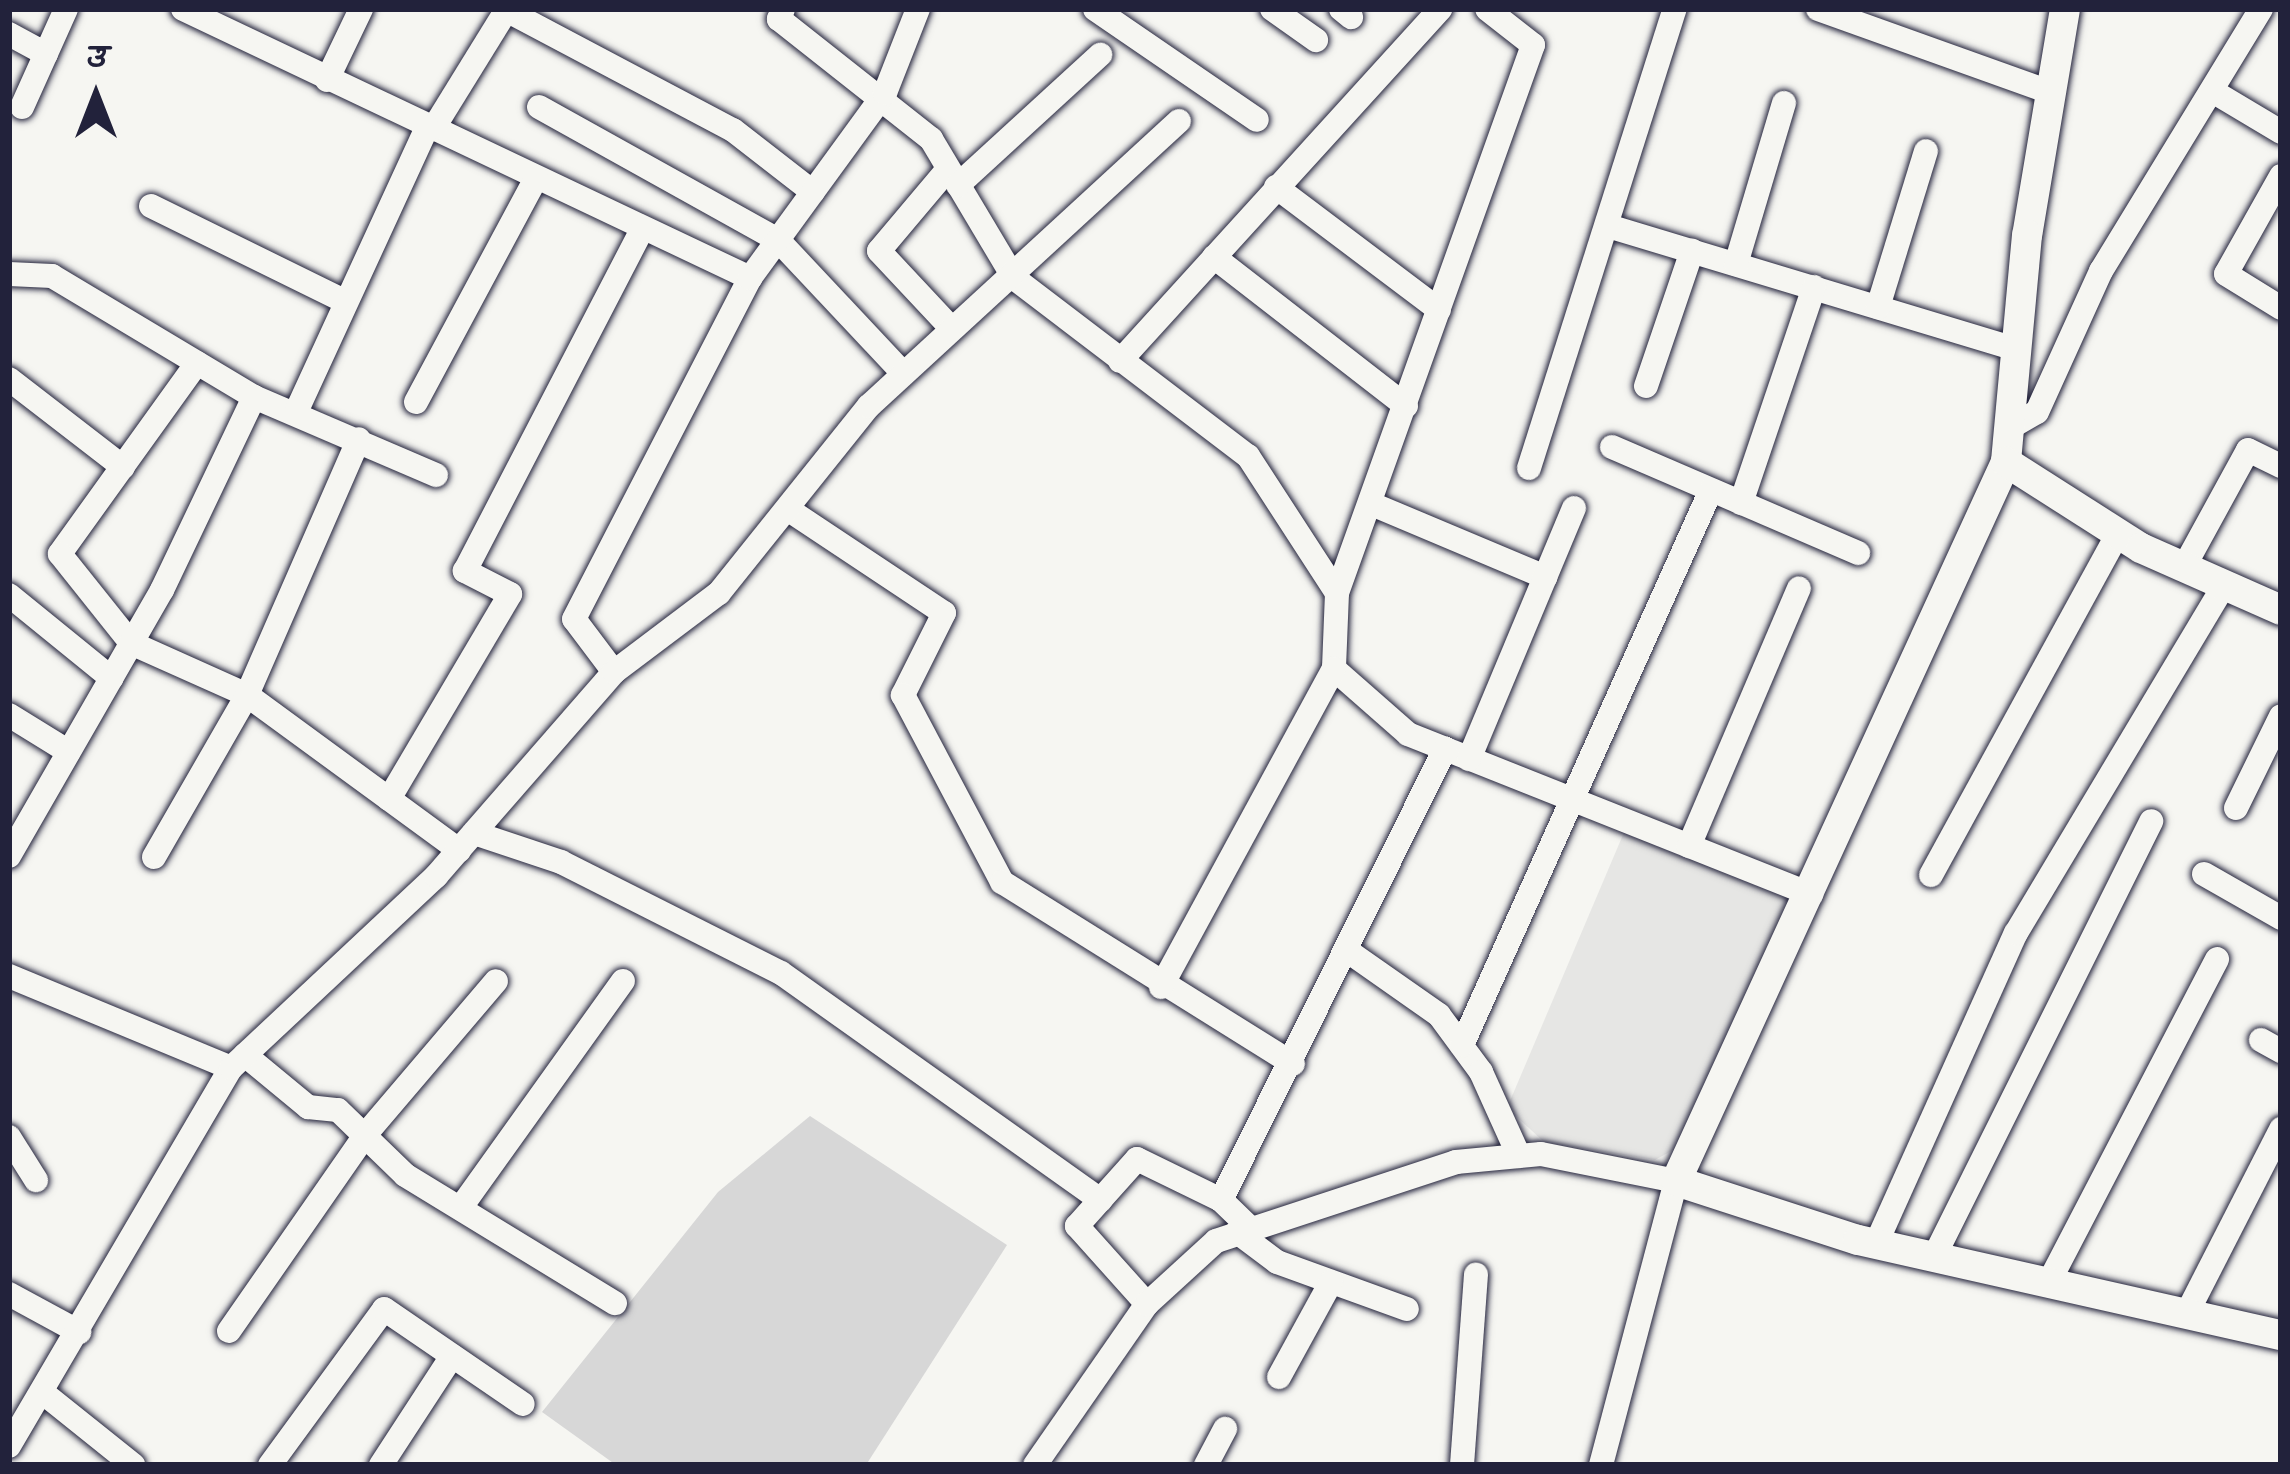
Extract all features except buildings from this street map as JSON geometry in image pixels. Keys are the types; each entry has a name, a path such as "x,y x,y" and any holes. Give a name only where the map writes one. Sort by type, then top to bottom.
{"street":[{"path":"22,107 66,9"},
{"path":"183,9 227,19 327,80 750,278"},
{"path":"327,80 361,9"},
{"path":"783,9 779,19 885,93 953,177 1014,278 1248,456 1337,593"},
{"path":"614,672 574,619 750,278 885,93 918,9"},
{"path":"1096,9 1256,120"},
{"path":"1272,9 1316,40"},
{"path":"1120,361 1440,9"},
{"path":"1161,987 1334,669 1337,593 1374,505 1533,45 1486,9"},
{"path":"1529,468 1675,9"},
{"path":"1818,9 1882,20 2050,92"},
{"path":"1601,1465 1676,1181 2006,461 2016,349 2065,9"},
{"path":"2009,428 2037,412 2101,271 2261,9"},
{"path":"297,410 430,128 506,10 733,130 813,192"},
{"path":"9,34 46,54"},
{"path":"951,328 879,251 953,177 1100,55"},
{"path":"2214,92 2281,132"},
{"path":"1736,264 1784,103"},
{"path":"539,107 778,240 903,374"},
{"path":"9,1446 238,1062 466,842 614,672 719,593 903,374 1014,278 1179,121"},
{"path":"1878,307 1926,151"},
{"path":"2281,176 2226,274 2281,308"},
{"path":"416,402 536,178"},
{"path":"1276,187 1439,310"},
{"path":"151,206 346,302"},
{"path":"1608,226 2016,349"},
{"path":"389,799 510,594 465,571 643,228"},
{"path":"1646,386 1692,251"},
{"path":"1214,257 1406,406"},
{"path":"9,274 52,276 254,398 297,410 436,475"},
{"path":"1741,503 1814,287"},
{"path":"197,363 60,554 131,644 247,695 389,799 466,842 561,862 781,973 1100,1200"},
{"path":"9,379 123,467"},
{"path":"9,856 131,644 254,398"},
{"path":"154,857 247,695 359,439"},
{"path":"1612,447 1858,553"},
{"path":"2184,567 2248,450 2281,466"},
{"path":"2006,461 2118,534 2281,610"},
{"path":"1462,1045 1711,490"},
{"path":"1374,505 1545,578"},
{"path":"1221,1200 1457,754 1545,578 1574,508"},
{"path":"789,511 944,613 904,695 1002,882 1161,987 1294,1064"},
{"path":"1931,875 2118,534"},
{"path":"1876,1244 2016,933 2224,585"},
{"path":"1689,846 1799,588"},
{"path":"9,595 111,678"},
{"path":"1334,669 1408,734 1811,894"},
{"path":"9,715 69,752"},
{"path":"2236,808 2281,716"},
{"path":"1934,1257 2151,820"},
{"path":"2204,874 2281,918"},
{"path":"1352,954 1439,1015 1462,1045 1519,1156"},
{"path":"2049,1282 2217,959"},
{"path":"9,976 238,1062 308,1107 338,1110 405,1174 464,1203 615,1303"},
{"path":"229,1331 364,1135 496,981"},
{"path":"464,1203 622,981"},
{"path":"2187,1312 2281,1130"},
{"path":"9,1137 36,1180"},
{"path":"1034,1465 1147,1304 1243,1229 1456,1162 1519,1156 1604,1160 1876,1244 2281,1335"},
{"path":"1147,1304 1076,1226 1136,1159 1221,1200 1243,1229 1331,1282 1407,1309"},
{"path":"1462,1465 1476,1275"},
{"path":"1279,1377 1331,1282"},
{"path":"9,1294 79,1332"},
{"path":"270,1465 384,1309 524,1404"},
{"path":"381,1465 452,1356"},
{"path":"42,1392 133,1465"},
{"path":"1206,1465 1225,1429"}],"shaded area":[{"path":"1625,830 1794,899 1675,1149 1655,1160 1544,1142 1507,1108"},
{"path":"810,1116 1007,1245 866,1465 616,1465 542,1412 718,1192"}]}
